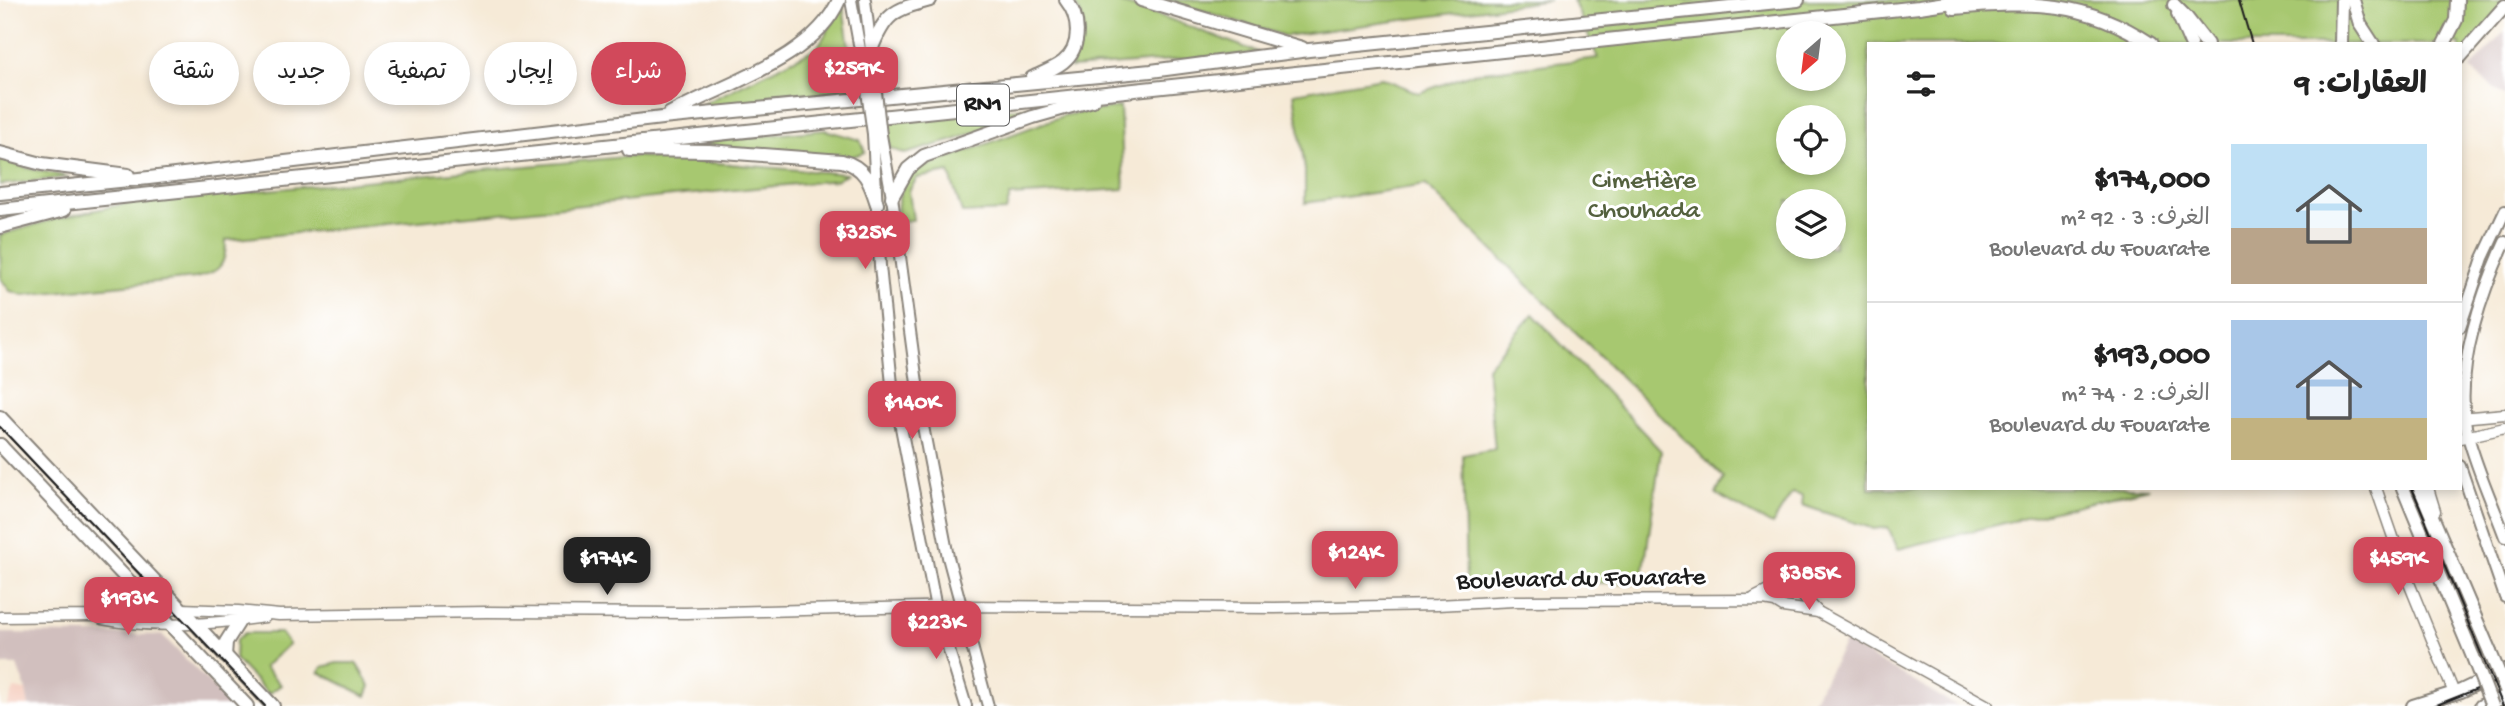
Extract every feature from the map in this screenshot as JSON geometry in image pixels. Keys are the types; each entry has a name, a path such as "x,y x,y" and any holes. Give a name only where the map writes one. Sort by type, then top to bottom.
{"main road":[{"path":"662,118 799,47 834,13 839,0"},
{"path":"851,0 869,76 877,134 892,197 919,398 926,410 922,421 948,557 988,706"},
{"path":"865,0 871,50 869,76"},
{"path":"871,50 882,24 891,13 930,0"},
{"path":"1021,82 1062,63 1069,56 1077,33 1076,18 1066,0"},
{"path":"1141,0 1309,50"},
{"name":"RN1","path":"0,193 662,118 1151,71 1309,50 1798,0"},
{"name":"RN1","path":"0,210 1966,0"},
{"path":"2341,42 2342,0"},
{"path":"2353,0 2360,24 2372,42"},
{"path":"2445,42 2456,20 2457,0"},
{"path":"1919,7 1940,9 2038,2 2061,5 2105,17 2130,29 2148,42"},
{"path":"2174,2 2190,42"},
{"path":"2174,2 2205,42"},
{"path":"2462,56 2505,6"},
{"path":"2462,49 2488,25"},
{"path":"892,197 908,169 924,156 1033,117 1149,88"},
{"path":"877,134 881,278 895,414 900,422 936,608 966,706"},
{"path":"569,150 709,151 842,161 853,164 863,172 870,182 877,204"},
{"path":"0,153 42,164 149,178"},
{"path":"0,227 61,211 148,195"},
{"path":"2462,321 2483,258 2505,211"},
{"path":"2505,242 2469,351 2463,418 2465,437 2505,537"},
{"path":"896,404 899,399 909,394 919,398"},
{"path":"0,417 273,706"},
{"path":"900,422 911,426 922,421"},
{"path":"0,445 247,706"},
{"path":"2462,472 2505,597"},
{"path":"2404,490 2492,706"},
{"path":"2421,490 2505,688"},
{"path":"130,612 138,602 139,592"},
{"path":"225,656 226,642 240,620"},
{"path":"2413,706 2454,693 2505,670"},
{"path":"2481,706 2505,696"}],"street":[{"path":"2463,418 2505,414"},
{"path":"2465,437 2505,428"},
{"path":"2377,490 2409,583 2454,693"},
{"path":"2429,490 2441,536"},
{"name":"Boulevard du Fouarate","path":"1750,600 1772,589 1777,582 1789,579 1797,584 1800,593 1818,612 1988,706"},
{"path":"1772,589 1775,602"},
{"path":"1788,607 1797,602 1800,593"},
{"name":"Boulevard du Fouarate","path":"0,617 91,616 181,609 279,615 686,613 960,606 1275,608 1514,601 1750,600 1775,602 1818,612"},
{"name":"Boulevard du Fouarate","path":"91,616 120,622 169,624 279,615"}],"shaded area":[{"path":"2505,31 2505,97 2470,69"},
{"path":"0,633 162,635 232,706 29,706 17,665 0,665"},
{"path":"1845,642 1957,706 1810,706"},
{"path":"14,689 26,690 29,706 7,706"}],"green space":[{"path":"1072,0 1109,0 1148,11 1260,53 1070,68 1082,41 1084,26"},
{"path":"1167,0 1550,0 1285,36"},
{"name":"Cimetière Chouhada","path":"1573,0 2505,0 2505,11 2462,60 2462,42 1867,42 1867,490 2141,490 1898,549 1888,527 1874,529 1802,505 1803,496 1792,493 1772,525 1716,494 1724,478 1426,185 1305,203 1305,170 1294,93 1382,78 1419,93 1474,73 1598,58"},
{"path":"843,6 856,94 701,110 699,106 817,48"},
{"path":"1052,105 954,140 905,154 890,148 886,121"},
{"path":"1120,107 1124,189 1010,196 1006,211 962,213 949,172 917,178 909,191 913,220 898,222 900,195 913,171 1065,115"},
{"path":"825,130 860,140 865,152 846,159 673,144"},
{"path":"635,156 846,174 837,180 226,240 225,255 220,266 211,273 196,278 23,295 10,291 1,279 0,235 55,219 128,203"},
{"path":"0,159 27,168 69,177 0,185"},
{"path":"1533,314 1661,451 1642,583 1466,582 1463,455 1495,449 1487,367"},
{"path":"245,633 281,633 289,644 264,667 281,685 268,694 235,659 236,640"},
{"path":"337,663 356,663 370,686 366,696 319,672 322,667"}],"tram line":[{"path":"2239,0 2251,42"},
{"path":"0,427 265,706"},
{"path":"2413,490 2503,706"},
{"path":"2434,706 2505,678"}]}
